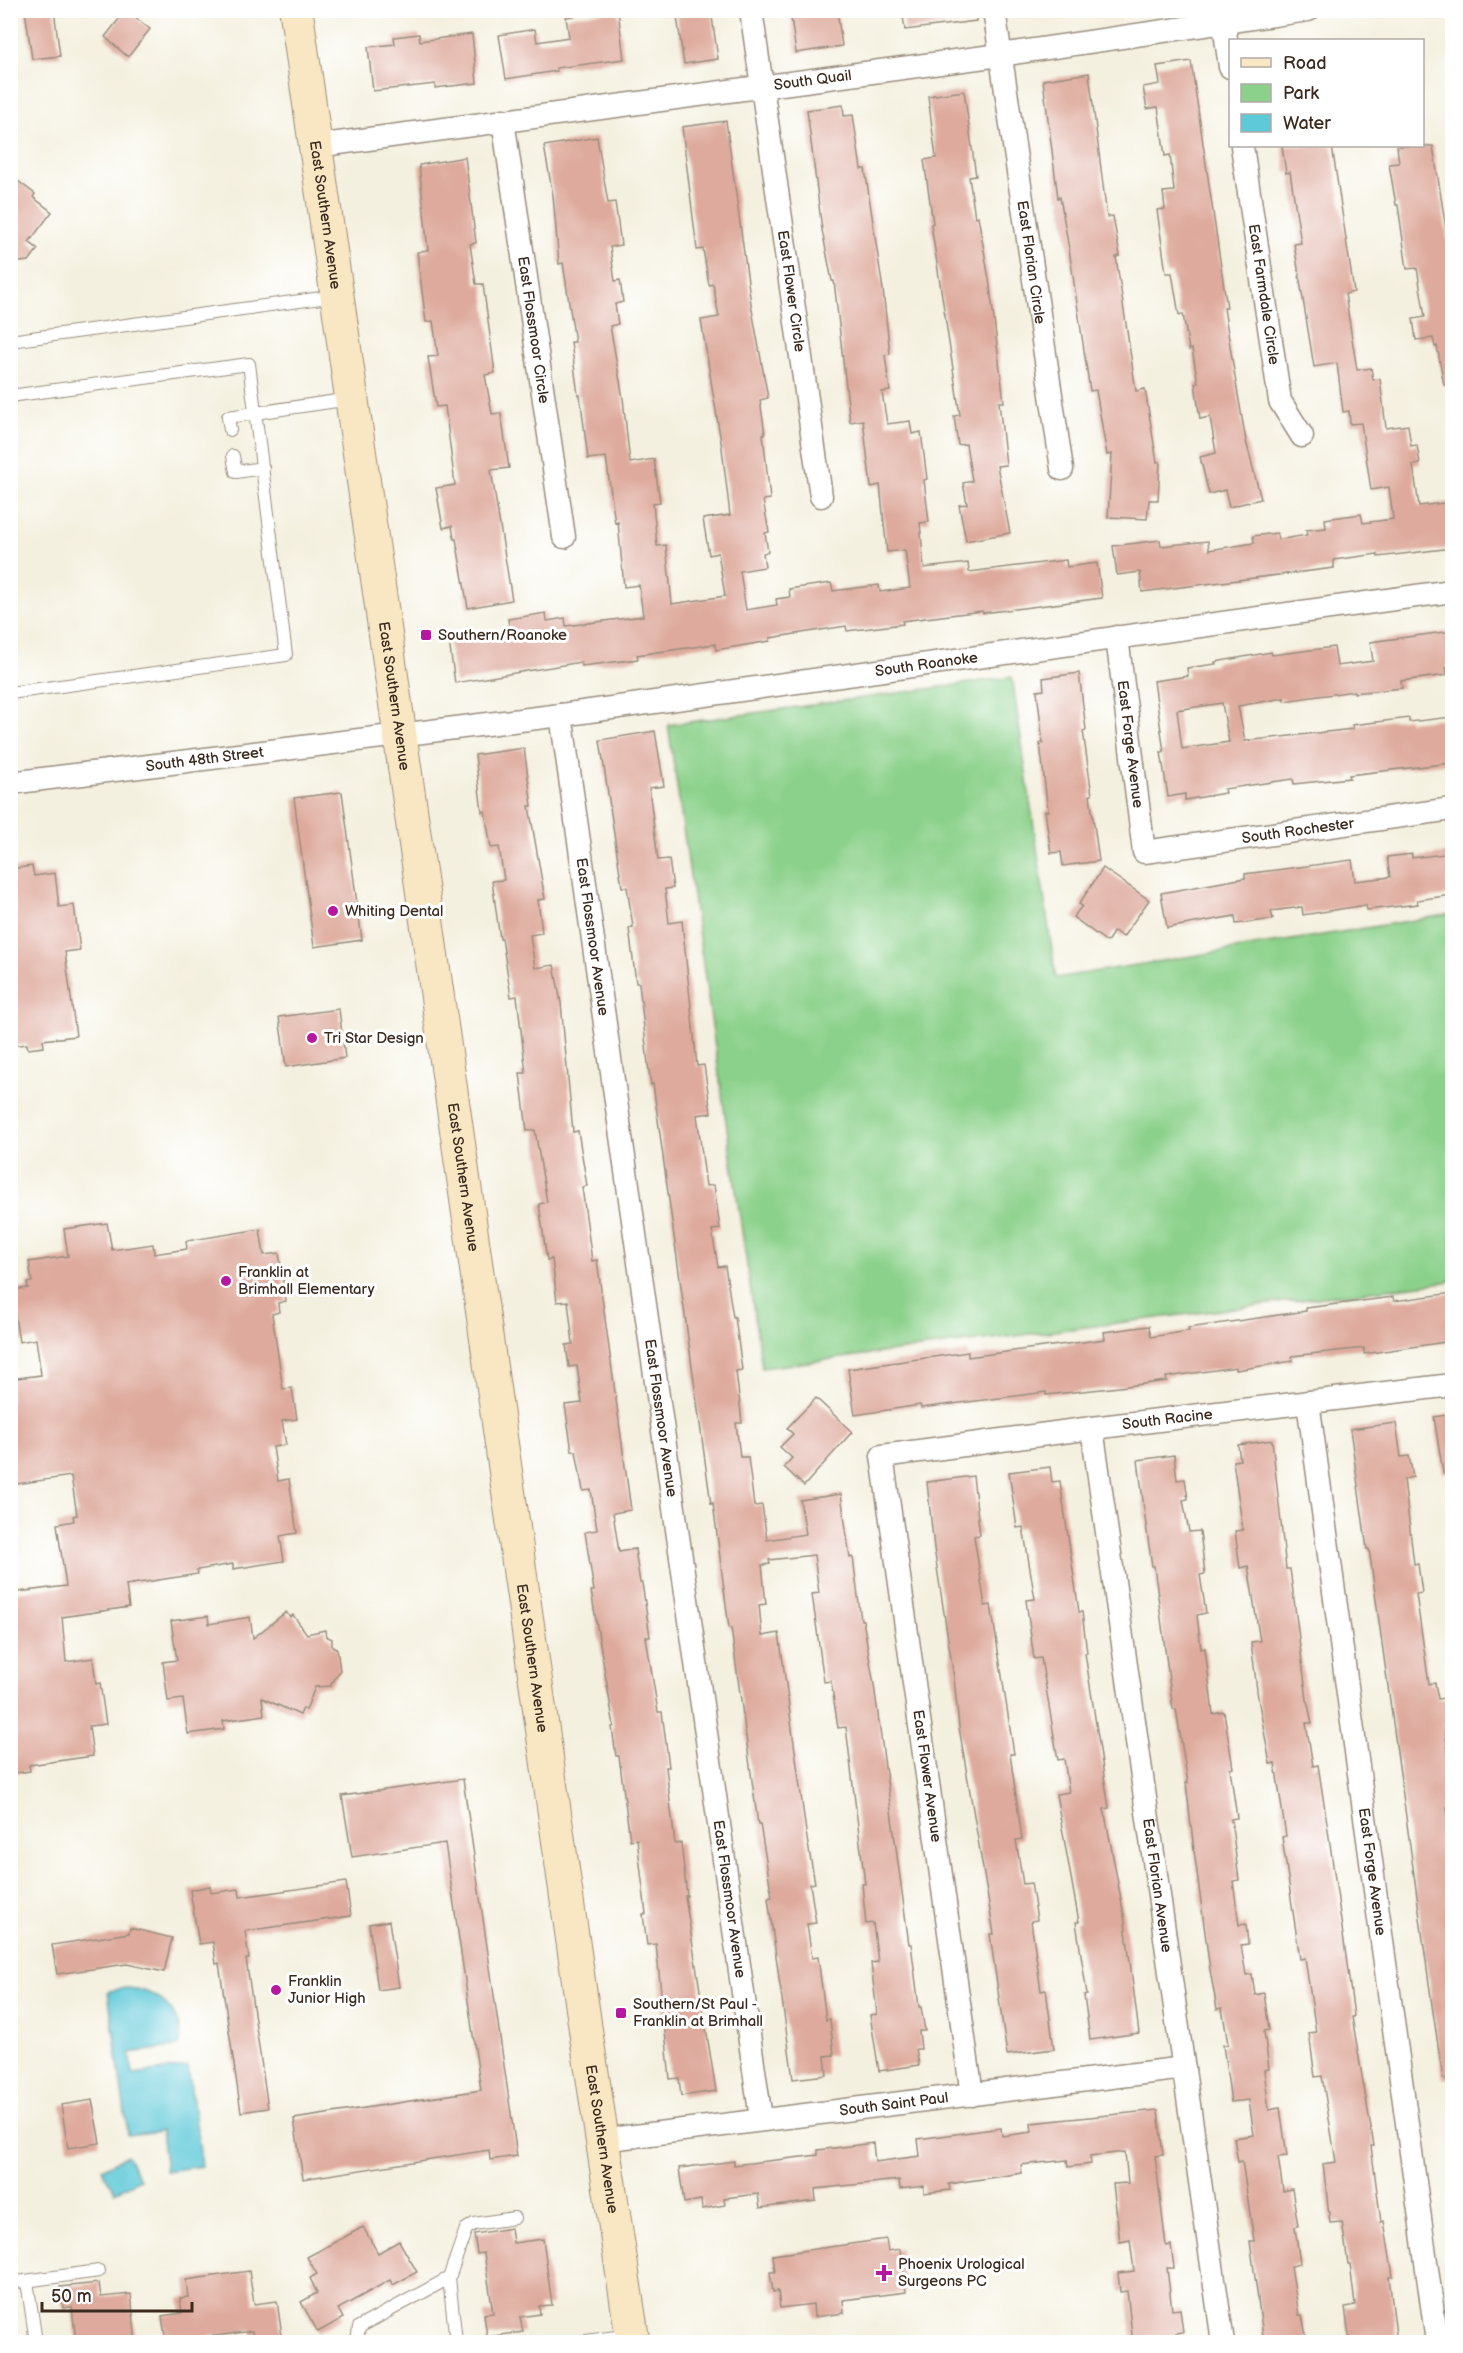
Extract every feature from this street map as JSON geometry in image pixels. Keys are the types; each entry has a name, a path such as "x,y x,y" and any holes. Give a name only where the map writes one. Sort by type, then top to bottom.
{"main road":[{"name":"East Southern Avenue","path":"297,10 351,399 632,2339"}],"street":[{"path":"752,10 762,85"},
{"path":"994,10 1000,55"},
{"name":"South Quail","path":"316,146 1000,55 1223,17 1308,10"},
{"path":"1223,17 1229,60"},
{"name":"East Florian Circle","path":"1000,55 1062,469"},
{"name":"East Flower Circle","path":"762,85 821,496"},
{"name":"East Flossmoor Circle","path":"502,120 564,537"},
{"name":"East Farmdale Circle","path":"1242,147 1280,401 1302,436"},
{"name":"South Roanoke","path":"401,734 561,715 1452,591"},
{"name":"East Forge Avenue","path":"1118,637 1144,852"},
{"name":"East Flossmoor Avenue","path":"561,715 761,2119"},
{"name":"South 48th Street","path":"10,783 401,734"},
{"name":"South Rochester","path":"1144,852 1452,809"},
{"name":"South Racine","path":"882,1456 1092,1428 1452,1385"},
{"name":"East Forge Avenue","path":"1308,1402 1437,2343"},
{"name":"East Florian Avenue","path":"1092,1428 1224,2343"},
{"name":"East Flower Avenue","path":"882,1456 972,2095"},
{"name":"South Saint Paul","path":"602,2140 1184,2067"}],"lane":[{"path":"10,341 338,296"},
{"path":"10,396 249,364 286,655 10,693"},
{"path":"230,430 228,417 351,399"},
{"path":"233,456 236,472 263,468"},
{"path":"456,2343 449,2278 466,2229 474,2224 514,2218"},
{"path":"10,2283 99,2271"},
{"path":"357,2343 359,2327 449,2278"},
{"path":"27,2281 36,2343"},
{"path":"579,2343 632,2339"}],"green space":[{"path":"1012,677 1056,978 1452,914 1452,1281 762,1368 668,725"}],"water":[{"path":"137,1989 158,1998 173,2013 178,2023 179,2046 130,2053 133,2074 188,2067 202,2166 166,2171 161,2131 128,2135 108,1991"},
{"path":"127,2155 140,2179 115,2192 102,2169"}],"building":[{"path":"25,10 54,10 60,56 32,59"},
{"path":"126,10 150,29 128,57 105,37"},
{"path":"618,10 624,59 556,68 557,71 506,79 499,35 535,29 537,42 569,37 566,17"},
{"path":"676,10 711,10 718,59 684,64"},
{"path":"790,10 837,10 842,46 796,53"},
{"path":"902,10 976,10 976,21 905,30"},
{"path":"419,34 420,41 472,34 477,83 435,88 435,84 373,91 368,47 395,44 394,37"},
{"path":"1191,61 1235,377 1246,441 1261,499 1229,507 1225,490 1209,494 1200,457 1216,453 1210,417 1200,419 1195,383 1198,383 1192,349 1189,350 1183,314 1179,315 1172,273 1166,273 1157,210 1165,209 1163,192 1174,191 1170,155 1165,156 1158,107 1147,109 1143,87 1160,84 1157,66"},
{"path":"1089,73 1107,217 1113,216 1120,256 1116,257 1136,391 1145,389 1157,462 1160,462 1158,500 1149,500 1147,519 1108,517 1112,454 1107,455 1096,390 1090,391 1069,249 1060,197 1058,198 1043,80"},
{"path":"964,91 976,176 969,177 975,217 978,216 989,279 1004,402 999,402 1006,465 997,466 1010,533 966,541 959,505 967,504 963,483 972,481 966,444 958,445 954,416 960,415 931,224 933,223 924,160 936,158 928,96"},
{"path":"843,105 844,116 853,115 861,169 865,169 883,290 890,354 885,355 890,391 882,392 887,424 910,421 912,434 921,432 927,479 924,480 929,522 920,523 924,568 968,563 969,572 1066,560 1067,567 1097,563 1102,598 902,621 903,624 847,631 846,626 770,638 770,641 716,650 715,644 637,655 638,659 582,666 581,662 455,683 449,641 510,632 508,619 546,613 547,621 565,618 566,626 643,616 639,585 624,587 618,522 615,523 606,457 588,459 571,342 575,342 563,263 559,264 553,195 544,146 597,137 608,203 615,202 621,245 610,247 615,281 620,280 623,302 615,304 618,324 610,326 623,398 630,463 654,459 660,502 653,503 657,546 666,545 672,604 725,596 718,553 709,555 703,519 730,515 722,448 701,320 719,317 713,284 709,285 703,249 697,250 682,127 726,121 751,304 768,398 760,400 770,499 763,500 769,532 765,533 768,552 763,553 765,567 740,571 746,610 777,605 776,599 790,597 789,589 831,583 833,591 879,585 880,592 910,588 905,550 887,552 880,485 871,487 863,420 850,422 834,281 832,281 822,230 807,110"},
{"path":"1433,146 1452,267 1452,384 1444,385 1437,346 1435,347 1433,338 1416,340 1413,319 1425,317 1417,268 1407,269 1398,205 1396,205 1389,164 1399,163 1397,147"},
{"path":"1282,147 1332,147 1354,292 1345,294 1357,370 1371,368 1373,380 1380,379 1386,428 1408,425 1411,446 1417,445 1420,464 1413,465 1419,506 1452,502 1452,548 1334,560 1334,568 1142,592 1140,572 1117,575 1113,546 1160,540 1161,546 1208,541 1209,550 1254,543 1253,536 1277,533 1278,540 1307,535 1306,530 1326,528 1325,519 1361,514 1363,523 1393,519 1389,487 1371,490 1361,423 1350,424 1349,411 1343,412 1337,363 1314,367 1294,244 1301,243 1290,172 1286,173"},
{"path":"465,157 476,243 470,244 476,284 483,284 495,373 485,375 492,414 501,413 509,468 491,470 512,600 468,608 456,539 454,539 452,526 443,528 436,488 455,485 445,406 436,407 428,357 438,356 433,321 426,322 417,252 428,250 419,165"},
{"path":"10,175 35,194 33,197 52,212 29,242 38,249 29,261 10,263"},
{"path":"1452,631 1452,666 1446,667 1447,675 1401,681 1402,688 1354,693 1354,691 1284,701 1284,698 1238,706 1245,741 1353,729 1352,725 1409,718 1409,722 1452,717 1452,763 1294,784 1293,779 1224,789 1225,793 1185,800 1185,794 1168,797 1154,681 1188,676 1187,668 1271,652 1272,655 1334,647 1337,666 1373,661 1370,642","holes":["1222,703 1229,742 1182,749 1177,710"]},
{"path":"1079,673 1086,730 1083,731 1099,861 1063,866 1061,852 1051,853 1045,811 1048,811 1037,691 1044,690 1043,678"},
{"path":"655,731 664,786 649,788 658,860 669,859 673,888 665,889 669,923 682,921 697,1066 704,1065 711,1113 697,1115 706,1186 714,1185 720,1229 712,1230 718,1267 725,1266 742,1370 736,1371 742,1423 736,1423 740,1457 748,1457 754,1506 762,1505 767,1540 806,1534 800,1500 841,1494 850,1558 853,1557 861,1620 863,1620 874,1685 909,1944 911,1944 919,2007 921,2007 925,2031 919,2031 921,2049 916,2049 919,2065 879,2071 870,2015 877,2014 871,1963 878,1962 873,1923 866,1924 862,1884 865,1884 846,1727 838,1728 831,1681 824,1682 812,1594 819,1593 814,1555 769,1560 770,1564 762,1565 766,1604 759,1605 762,1636 779,1633 815,1883 810,1884 816,1923 807,1924 812,1958 818,1957 826,2020 830,2019 834,2055 825,2056 827,2075 793,2079 768,1898 772,1897 760,1824 758,1824 653,1084 651,1085 648,1064 639,983 636,983 629,928 633,927 627,887 622,887 600,740"},
{"path":"524,748 532,806 529,806 545,899 538,900 542,933 530,935 535,968 554,965 561,1003 573,1132 578,1131 587,1186 582,1187 592,1261 597,1260 631,1510 613,1513 619,1552 635,1549 640,1583 642,1583 650,1637 646,1637 658,1712 662,1712 669,1767 666,1767 675,1844 681,1843 687,1896 685,1896 716,2091 681,2096 679,2078 670,2079 656,1944 647,1945 643,1914 646,1914 637,1839 630,1840 619,1756 616,1756 612,1727 614,1726 591,1591 594,1591 585,1532 597,1530 591,1490 583,1491 576,1451 572,1451 565,1405 582,1403 577,1366 569,1367 566,1345 573,1344 568,1301 557,1302 552,1259 547,1260 539,1204 547,1202 535,1130 527,1131 520,1073 526,1073 517,996 511,997 492,881 504,880 499,847 491,848 485,811 482,812 475,755"},
{"path":"342,792 362,940 314,947 294,798"},
{"path":"1452,853 1452,895 1417,900 1418,904 1367,910 1366,905 1303,915 1302,907 1271,911 1273,919 1236,924 1235,916 1167,928 1161,893 1245,878 1245,874 1352,860 1355,881 1390,877 1387,857 1412,854 1412,858"},
{"path":"32,866 34,876 55,873 59,907 74,905 80,950 65,952 76,1036 43,1040 44,1047 28,1049 27,1044 10,1046 10,869"},
{"path":"1103,868 1149,900 1123,937 1114,931 1107,942 1073,917 1082,906 1079,904"},
{"name":"Tri Star Design","path":"339,1009 345,1058 286,1067 279,1017"},
{"path":"107,1223 112,1250 153,1244 154,1254 187,1249 186,1241 260,1229 264,1255 279,1253 286,1301 278,1303 279,1312 272,1314 283,1389 292,1388 297,1419 282,1421 286,1445 273,1447 278,1481 289,1479 297,1533 280,1536 284,1561 233,1569 233,1564 197,1570 198,1574 126,1585 129,1607 62,1617 66,1662 93,1658 96,1684 100,1683 106,1724 89,1726 93,1756 29,1765 30,1771 10,1774 10,1663 16,1662 10,1621 10,1593 66,1586 57,1524 74,1521 73,1516 77,1515 71,1476 10,1485 10,1379 41,1375 36,1339 19,1342 11,1290 28,1288 27,1283 32,1282 29,1262 68,1256 64,1229"},
{"path":"1452,1293 1452,1341 1364,1354 1364,1348 1292,1356 1293,1361 1236,1370 1236,1367 1166,1377 1167,1381 1046,1395 1046,1392 921,1408 920,1405 855,1415 848,1369 968,1352 968,1357 1105,1339 1104,1332 1149,1326 1151,1337 1189,1331 1188,1328 1306,1311 1306,1308 1393,1297 1394,1301"},
{"path":"816,1398 852,1432 804,1486 784,1467 792,1458 780,1447 793,1434 787,1428"},
{"path":"1452,1414 1452,1472 1443,1473 1434,1417"},
{"path":"1396,1423 1401,1457 1409,1456 1413,1477 1404,1479 1414,1564 1418,1564 1422,1593 1416,1594 1429,1684 1435,1683 1438,1699 1450,1697 1452,1715 1452,1722 1444,1723 1452,1779 1452,1806 1447,1807 1452,1840 1452,2078 1443,2079 1369,1549 1367,1549 1350,1429"},
{"path":"1272,1440 1286,1569 1290,1569 1312,1723 1306,1723 1313,1766 1318,1765 1346,1956 1354,2016 1352,2017 1374,2146 1371,2146 1381,2222 1384,2221 1393,2276 1389,2277 1397,2343 1350,2343 1345,2307 1355,2305 1350,2264 1348,2264 1342,2222 1330,2223 1323,2164 1336,2162 1322,2076 1315,2077 1309,2033 1316,2032 1305,1958 1300,1959 1282,1837 1286,1836 1275,1763 1270,1764 1258,1698 1251,1642 1260,1641 1248,1566 1240,1568 1235,1531 1243,1530 1233,1461 1240,1460 1238,1445"},
{"path":"1174,1455 1177,1480 1185,1479 1188,1499 1183,1500 1189,1532 1200,1531 1205,1574 1200,1575 1206,1613 1197,1615 1201,1649 1205,1648 1213,1714 1224,1712 1233,1768 1230,1769 1237,1818 1231,1819 1239,1880 1233,1881 1239,1925 1246,1924 1248,1944 1241,1945 1246,1975 1252,1974 1255,1995 1264,1993 1269,2030 1264,2031 1269,2069 1264,2070 1269,2110 1280,2108 1287,2156 1278,2157 1283,2191 1292,2189 1298,2226 1295,2227 1300,2264 1291,2266 1299,2315 1302,2315 1307,2341 1297,2343 1264,2343 1250,2241 1254,2241 1242,2161 1238,2162 1234,2138 1254,2135 1249,2100 1231,2102 1223,2045 1228,2044 1222,2008 1217,2009 1210,1970 1186,1783 1188,1783 1176,1709 1173,1709 1154,1566 1152,1566 1146,1525 1138,1460"},
{"path":"1050,1467 1052,1482 1060,1481 1079,1612 1082,1612 1087,1653 1085,1653 1109,1808 1104,1809 1124,1915 1139,2033 1090,2040 1084,1995 1087,1994 1076,1922 1079,1922 1056,1794 1069,1792 1064,1759 1058,1760 1041,1658 1034,1659 1026,1600 1035,1599 1023,1527 1017,1528 1009,1472"},
{"path":"973,1476 980,1535 974,1536 985,1606 991,1605 1014,1754 1010,1754 1022,1839 1016,1840 1023,1884 1031,1883 1037,1920 1031,1921 1041,1991 1046,1990 1054,2049 1007,2055 990,1934 994,1934 959,1727 927,1482"},
{"path":"286,1612 290,1617 293,1615 307,1634 325,1630 326,1636 332,1639 332,1646 337,1649 340,1671 330,1686 315,1687 306,1710 303,1708 300,1715 262,1698 264,1715 223,1721 224,1729 188,1734 183,1699 168,1701 163,1662 177,1660 171,1621 208,1616 209,1624 250,1617 253,1638"},
{"path":"463,1779 517,2156 490,2160 489,2150 303,2179 294,2119 481,2090 445,1843 352,1857 342,1796"},
{"path":"346,1882 351,1916 245,1931 249,1959 246,1959 268,2108 241,2112 219,1963 216,1964 213,1942 199,1944 190,1890 210,1886 211,1893 239,1889 240,1897"},
{"path":"389,1921 399,1987 378,1990 369,1924"},
{"path":"130,1928 172,1938 164,1972 127,1964 57,1974 52,1945 129,1933"},
{"path":"92,2100 100,2143 68,2148 61,2105"},
{"path":"1158,2110 1163,2155 1155,2156 1166,2246 1171,2245 1174,2268 1167,2268 1172,2310 1180,2309 1183,2332 1176,2333 1178,2343 1133,2343 1127,2291 1120,2292 1118,2273 1134,2271 1130,2240 1120,2242 1113,2184 1128,2183 1125,2152 1090,2156 1091,2164 1068,2167 1067,2160 1021,2165 1022,2173 949,2184 950,2190 924,2193 924,2186 900,2189 899,2180 815,2189 816,2201 760,2208 758,2194 724,2198 725,2205 702,2209 701,2200 684,2203 679,2168 734,2161 734,2165 818,2155 818,2150 873,2143 875,2162 920,2156 918,2139 1001,2128 1002,2136 1032,2132 1031,2123"},
{"path":"363,2227 378,2253 399,2241 417,2272 393,2285 390,2280 338,2309 343,2318 318,2332 301,2302 317,2293 310,2278 317,2274 307,2257"},
{"path":"511,2228 513,2243 543,2239 552,2305 539,2306 540,2314 520,2317 523,2332 487,2337 484,2314 493,2313 484,2253 477,2254 474,2234"},
{"path":"886,2239 888,2251 900,2249 906,2292 843,2300 844,2313 814,2317 813,2304 780,2308 778,2291 773,2292 770,2272 775,2272 773,2255"},
{"path":"249,2271 254,2304 277,2301 282,2336 254,2340 252,2331 193,2339 194,2343 166,2343 162,2316 182,2313 180,2298 188,2297 186,2280"},
{"path":"99,2283 101,2297 131,2294 136,2343 76,2343 72,2307 63,2308 60,2287"}],"place":[{"name":"Southern/Roanoke","path":"426,635"},
{"name":"Whiting Dental","path":"333,911"},
{"name":"Tri Star Design","path":"312,1038"},
{"name":"Franklin at Brimhall Elementary","path":"226,1281"},
{"name":"Franklin Junior High","path":"276,1990"},
{"name":"Southern/St Paul - Franklin at Brimhall","path":"621,2013"},
{"name":"Phoenix Urological Surgeons PC","path":"884,2273"}]}
